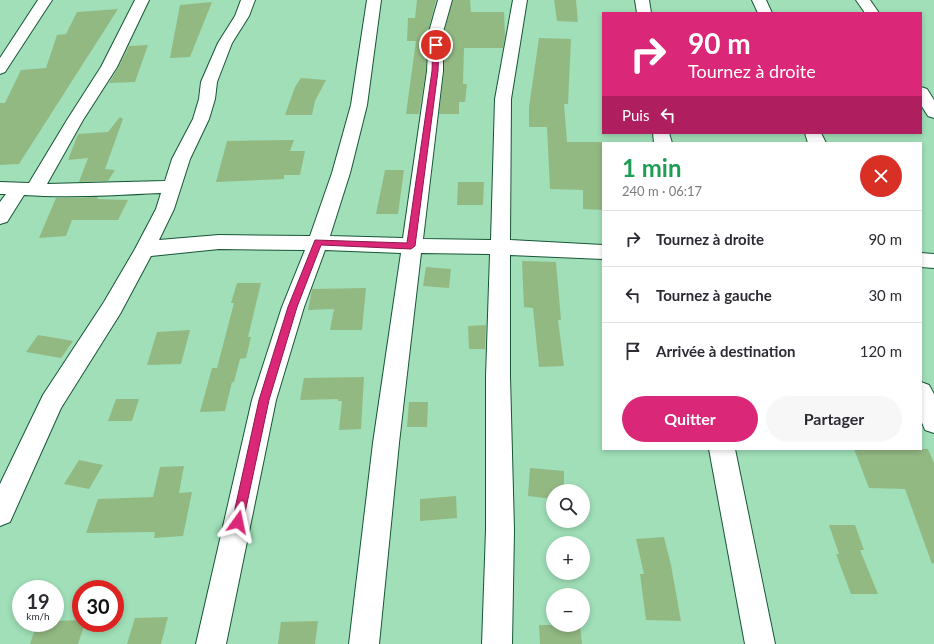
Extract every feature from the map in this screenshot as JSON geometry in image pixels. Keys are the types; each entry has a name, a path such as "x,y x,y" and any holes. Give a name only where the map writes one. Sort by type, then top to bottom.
{"street":[{"path":"0,69 45,0"},
{"path":"0,217 17,190 75,120 109,67 142,0"},
{"path":"0,513 52,402 112,308 165,210 181,159 201,119 207,99 209,82 225,43 242,16 248,0"},
{"path":"211,644 264,400 293,307 318,242 341,173 359,105 374,0"},
{"path":"364,644 386,443 435,71 436,32 445,0"},
{"path":"497,644 500,530 498,376 499,247 503,99 520,0"},
{"path":"642,0 644,12"},
{"path":"759,0 765,12"},
{"path":"863,0 871,12"},
{"path":"922,94 934,113"},
{"path":"17,190 173,187"},
{"path":"145,249 219,242 318,242 411,246 499,247 602,252"},
{"path":"922,260 934,261"},
{"path":"922,394 934,422"},
{"path":"722,450 760,644"}],"building":[{"path":"417,0 436,0 428,32 426,71 419,114 406,114 416,41 407,41 408,18 415,18"},
{"path":"453,0 470,0 471,12 504,12 505,36 503,48 464,48 463,84 467,84 465,102 459,102 459,114 439,114 444,71 444,32"},
{"path":"554,0 576,0 578,22 557,21"},
{"path":"212,2 190,57 170,58 180,5"},
{"path":"118,9 19,164 0,165 0,103 5,103 21,70 46,68 57,35 66,34 77,12"},
{"path":"539,38 571,39 568,104 564,104 567,142 602,142 602,210 583,209 583,190 550,189 547,127 529,127 529,107"},
{"path":"148,45 135,82 109,83 129,46"},
{"path":"301,78 326,80 315,101 312,115 285,115 295,87"},
{"path":"120,117 123,119 105,169 115,170 108,181 79,182 88,158 68,160 78,134 108,132"},
{"path":"294,140 290,151 305,151 300,175 284,175 284,179 216,182 227,141"},
{"path":"385,170 404,170 398,214 376,214"},
{"path":"458,182 484,182 483,205 457,205"},
{"path":"98,197 97,199 128,200 118,220 72,220 66,236 39,238 56,198"},
{"path":"522,261 556,262 561,320 558,320 564,366 539,367 533,308 524,307"},
{"path":"426,267 451,269 449,288 423,286"},
{"path":"237,283 261,283 248,337 251,337 246,358 240,359 234,382 232,382 225,411 200,412 212,368 217,368 234,303 231,303"},
{"path":"366,288 362,330 330,330 334,309 308,310 312,289"},
{"path":"486,325 485,349 469,349 468,326"},
{"path":"190,330 181,364 147,365 157,332"},
{"path":"38,335 73,341 61,358 26,352"},
{"path":"364,377 361,429 339,430 342,401 338,401 338,399 300,400 304,378"},
{"path":"116,399 139,399 132,421 108,421"},
{"path":"409,402 428,402 427,427 407,427"},
{"path":"928,449 934,463 934,563 932,564 905,489 869,488 854,450"},
{"path":"79,460 103,465 89,489 64,484"},
{"path":"184,466 179,493 192,492 183,536 154,538 155,532 86,533 98,499 153,497 160,467"},
{"path":"530,468 564,471 564,484 546,484 546,498 528,496"},
{"path":"456,496 457,518 420,521 420,499"},
{"path":"829,525 855,525 864,550 860,550 878,594 851,594 836,554 839,554"},
{"path":"664,537 671,565 681,621 646,620 640,574 644,574 636,539"},
{"path":"168,617 161,644 127,644 135,618"},
{"path":"72,620 72,632 82,632 78,644 30,644 34,632 64,632 64,621"},
{"path":"318,621 315,644 278,644 281,622"},
{"path":"539,625 546,625 546,632 581,632 582,644 540,644"}],"route":[{"path":"238,522 264,400 293,307 318,242 411,246 435,71 436,45"}]}
